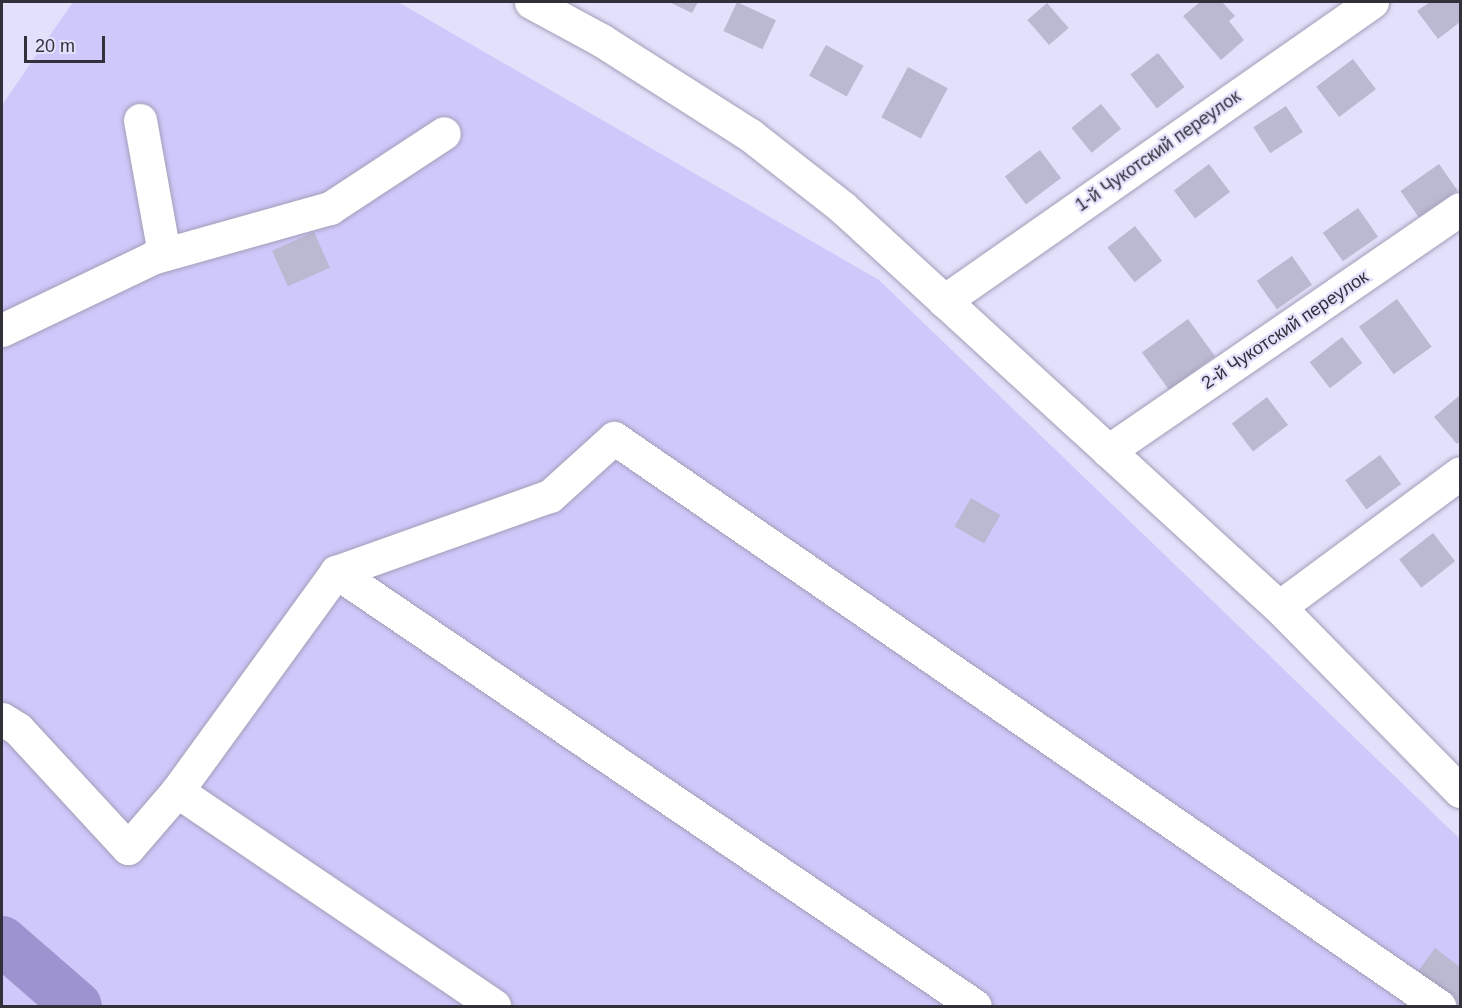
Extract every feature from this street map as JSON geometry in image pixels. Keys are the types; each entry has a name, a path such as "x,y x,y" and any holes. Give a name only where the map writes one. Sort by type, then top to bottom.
{"street":[{"path":"531,2 601,40 750,135 842,207 1279,608 1457,782"},
{"name":"1-й Чукотский переулок","path":"944,300 1372,2"},
{"path":"140,120 164,254"},
{"path":"2,330 164,254 330,208 444,133"},
{"name":"2-й Чукотский переулок","path":"1108,451 1461,209"},
{"path":"2,719 18,729 128,848 177,791 336,572 550,496 614,438 1439,1006"},
{"path":"1279,608 1461,473"},
{"path":"336,572 975,1006"},
{"path":"177,791 494,1006"}],"shaded area":[{"path":"73,2 398,2 879,280 1460,839 1460,1006 2,1006 2,105"}],"building":[{"path":"669,2 698,2 692,13"},
{"path":"737,2 776,20 762,49 723,31"},
{"path":"1200,2 1222,2 1235,16 1229,21 1244,40 1221,60 1183,16"},
{"path":"1430,2 1460,2 1460,22 1438,39 1417,11"},
{"path":"1047,3 1069,28 1049,45 1027,20"},
{"path":"826,45 864,66 847,96 809,76"},
{"path":"1158,53 1184,87 1157,108 1130,75"},
{"path":"1353,59 1376,89 1339,117 1316,87"},
{"path":"908,67 948,88 921,138 881,117"},
{"path":"1101,104 1121,129 1092,153 1071,128"},
{"path":"1286,106 1303,132 1270,153 1253,127"},
{"path":"1040,150 1061,178 1026,204 1005,176"},
{"path":"1209,164 1230,192 1195,218 1174,190"},
{"path":"1439,164 1457,190 1419,217 1400,191"},
{"path":"1358,208 1378,237 1343,261 1323,233"},
{"path":"1135,226 1162,261 1135,282 1107,248"},
{"path":"314,232 330,268 288,286 272,251"},
{"path":"1292,256 1312,285 1277,309 1257,281"},
{"path":"1397,299 1432,347 1394,374 1359,327"},
{"path":"1188,319 1215,356 1169,390 1142,353"},
{"path":"1342,337 1362,363 1330,388 1310,362"},
{"path":"1460,395 1460,441 1457,444 1434,417"},
{"path":"1267,397 1288,425 1253,451 1232,423"},
{"path":"1380,455 1401,484 1366,509 1345,480"},
{"path":"971,498 1000,515 984,544 955,527"},
{"path":"1433,533 1455,561 1421,588 1399,559"},
{"path":"1435,948 1460,967 1460,1006 1416,974"}],"waterway":[{"path":"2,941 77,1006"}]}
